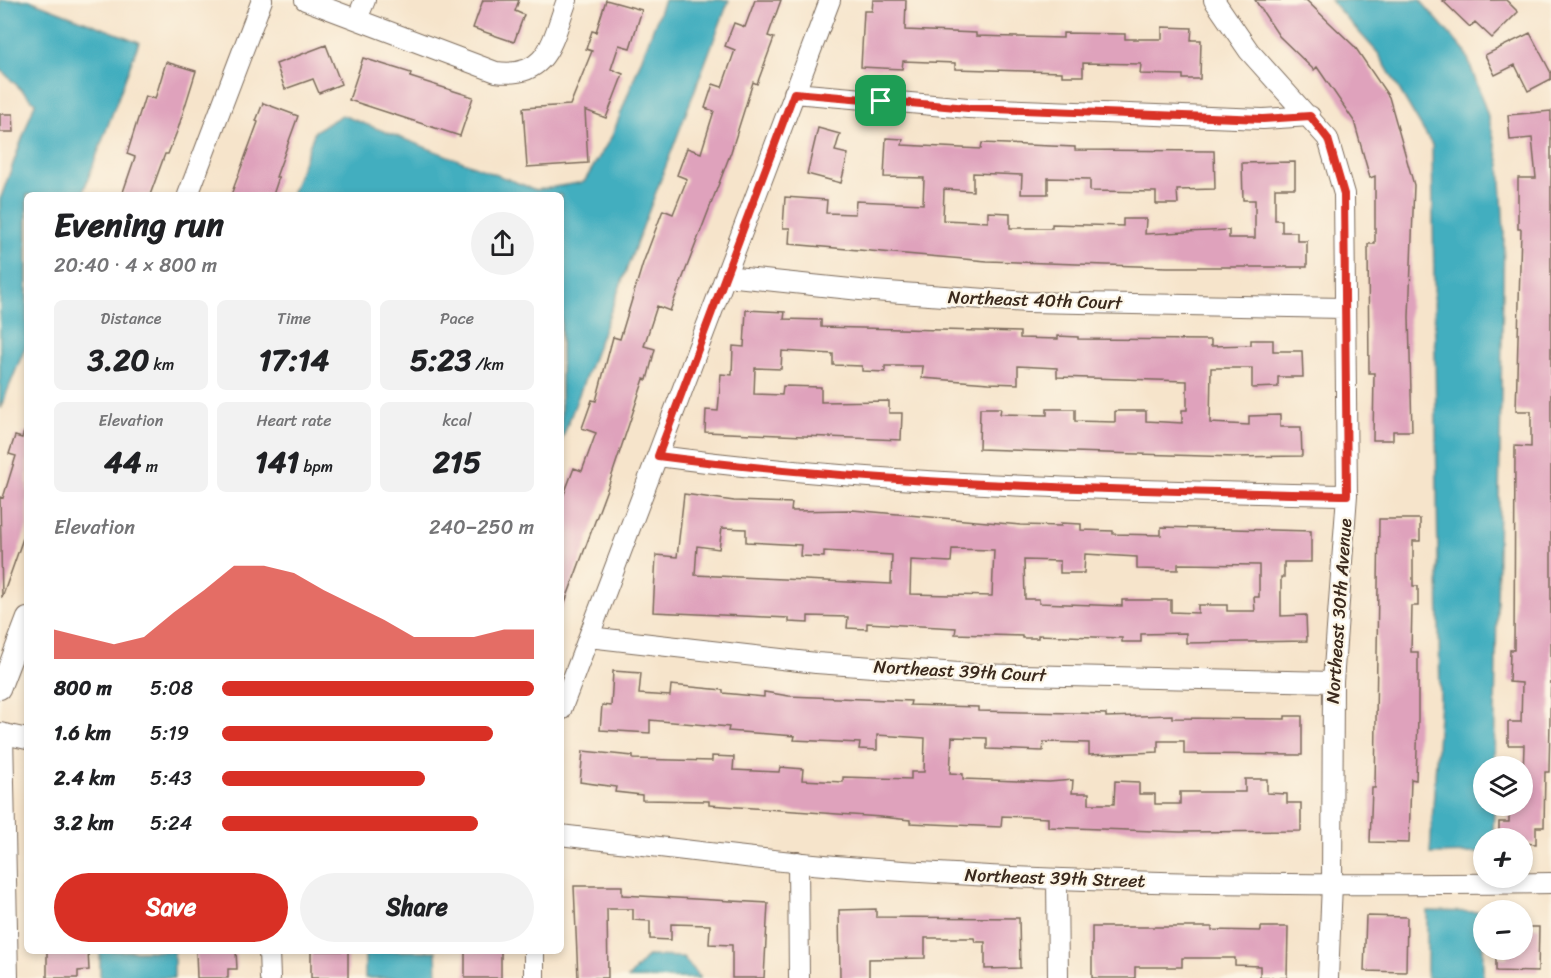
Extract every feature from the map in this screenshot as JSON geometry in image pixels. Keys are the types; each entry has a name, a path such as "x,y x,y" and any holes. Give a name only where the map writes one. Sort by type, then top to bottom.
{"street":[{"path":"189,192 262,0"},
{"path":"305,0 496,72 525,73 538,64 548,51 567,0"},
{"path":"357,20 364,0"},
{"path":"564,702 830,0"},
{"name":"Northeast 30th Avenue","path":"1214,0 1249,51 1310,116 1328,139 1344,194 1347,495 1333,682 1332,884 1328,978"},
{"path":"794,93 968,108 1263,119 1310,116"},
{"name":"Northeast 40th Court","path":"726,276 860,290 1027,302 1344,308"},
{"path":"658,456 718,464 1000,487 1347,495"},
{"path":"0,689 24,626"},
{"name":"Northeast 39th Court","path":"589,637 816,663 973,674 1333,682"},
{"path":"8,978 2,734 24,738"},
{"name":"Northeast 39th Street","path":"564,835 798,862 1056,879 1332,884 1551,883"},
{"path":"798,862 799,978"},
{"path":"1056,879 1058,978"},
{"path":"269,954 270,978"},
{"path":"534,954 534,978"}],"water":[{"path":"0,0 29,0 139,42 83,192 24,192 24,350 0,409 0,200 35,103 0,69"},
{"path":"664,0 729,0 564,434 564,192 292,192 315,131 342,115 536,190 584,182 612,136"},
{"path":"1330,0 1420,0 1466,53 1489,119 1500,164 1504,232 1494,756 1473,756 1473,816 1494,816 1493,828 1473,828 1473,853 1430,854 1440,699 1432,145 1378,53"},
{"path":"1427,911 1473,912 1473,960 1483,960 1483,978 1427,978"},
{"path":"100,954 174,954 174,978 100,978"},
{"path":"365,954 436,954 437,978 365,978"},
{"path":"648,956 683,957 700,978 628,978"}],"building":[{"path":"483,0 519,0 515,11 524,15 514,42 473,28"},
{"path":"606,0 642,10 630,48 619,45 611,69 623,74 606,118 585,110 588,163 527,167 523,108 570,105 592,51 586,49 592,31 596,32"},
{"path":"755,0 781,0 768,36 774,38 757,84 753,82 731,152 670,311 657,306 644,346 655,349 647,380 644,379 610,481 564,605 564,494 574,468 582,471 596,433 582,428 592,400 596,401 613,337 620,339 643,263 663,210 673,214 687,179 677,175 687,148 701,153 714,111 705,108 713,84 722,87 735,50 725,46 734,23 745,27"},
{"path":"873,0 906,0 905,30 976,33 976,36 1063,38 1063,33 1125,34 1125,39 1162,39 1162,27 1192,28 1191,40 1201,40 1200,79 1183,79 1183,75 1140,74 1141,64 1083,63 1083,76 1062,76 1062,72 955,69 955,63 903,61 902,69 861,67 864,11 872,11"},
{"path":"1255,0 1306,0 1355,47 1389,97 1414,185 1409,317 1412,431 1393,431 1393,440 1373,440 1374,373 1369,373 1368,244 1375,244 1375,176 1370,178 1354,121 1317,67 1314,70 1279,36"},
{"path":"1442,0 1506,0 1518,12 1492,38 1475,22 1470,27"},
{"path":"1530,33 1551,73 1551,79 1528,91 1515,65 1495,75 1485,55"},
{"path":"326,45 341,84 319,93 313,79 285,89 276,64"},
{"path":"363,58 411,73 410,77 473,97 460,136 349,100"},
{"path":"166,62 196,71 178,129 168,154 165,154 151,192 123,192 135,157 127,154 145,96 155,99"},
{"path":"263,103 298,116 276,177 279,177 274,192 232,192 258,122 256,121"},
{"path":"1551,111 1549,772 1545,772 1544,827 1536,827 1536,844 1533,844 1533,828 1499,828 1499,822 1509,822 1509,816 1533,816 1533,756 1524,756 1524,745 1508,745 1508,722 1521,722 1522,683 1509,682 1510,650 1514,650 1515,446 1531,447 1531,411 1516,411 1521,229 1518,229 1518,178 1536,178 1532,138 1510,140 1508,115"},
{"path":"0,114 13,114 14,132 0,132"},
{"path":"818,128 840,134 835,151 848,154 841,183 807,174"},
{"path":"886,138 903,139 902,145 981,149 982,143 1075,147 1075,150 1214,151 1215,189 1177,190 1178,204 1156,204 1156,192 1090,191 1090,179 1048,178 1048,194 1021,194 1022,175 973,173 973,191 944,189 943,220 988,222 988,212 1010,213 1010,228 1052,228 1052,224 1123,226 1123,219 1146,219 1145,234 1229,230 1229,238 1255,238 1255,200 1243,200 1242,163 1295,162 1295,188 1275,188 1275,220 1282,220 1282,232 1297,232 1297,241 1307,241 1307,267 1167,267 987,261 789,244 790,228 783,228 785,197 827,200 826,213 855,214 856,201 923,204 924,178 884,177"},
{"path":"746,310 785,312 784,319 821,320 821,327 1020,332 1020,338 1058,339 1058,336 1078,337 1078,339 1211,340 1211,346 1251,345 1251,340 1273,340 1273,351 1302,351 1303,377 1278,377 1278,387 1252,388 1252,368 1211,368 1210,423 1249,425 1249,416 1280,415 1280,427 1301,427 1302,456 1235,457 979,449 980,408 1001,408 1000,414 1047,415 1047,409 1075,409 1075,421 1115,422 1115,411 1146,411 1146,421 1182,423 1182,410 1187,410 1187,381 1057,377 1057,368 1018,366 1018,384 989,383 922,378 923,366 885,366 885,372 862,371 862,366 833,365 833,354 782,351 781,369 755,368 754,394 782,395 783,386 821,387 821,402 889,401 889,413 902,413 901,440 705,432 706,410 718,411 721,374 732,375 733,346 744,347"},
{"path":"24,432 24,536 2,598 0,497 3,498 16,456 9,454 15,436 22,438"},
{"path":"684,494 734,501 792,503 791,511 852,510 1021,525 1081,524 1081,530 1113,531 1113,534 1161,535 1161,527 1311,531 1311,562 1284,562 1284,577 1281,577 1281,616 1306,615 1307,641 1186,643 1186,633 1141,634 1141,642 1122,642 1122,638 1038,635 1038,638 1022,638 1022,636 955,634 956,628 867,623 867,629 847,628 848,617 808,616 808,623 789,622 789,618 653,612 656,555 677,557","holes":["722,528 746,529 746,542 801,545 800,556 824,557 824,551 892,555 891,584 695,575 697,546 719,549","952,549 994,550 992,596 910,594 911,560 951,562","1085,554 1137,557 1137,569 1178,570 1178,564 1259,565 1259,597 1254,597 1255,611 1227,611 1227,605 1198,605 1198,613 1171,612 1171,600 1122,600 1122,606 1039,603 1039,599 1025,599 1024,560 1060,561 1060,573 1084,573"]},
{"path":"1379,519 1420,519 1420,541 1413,541 1413,586 1418,586 1418,606 1412,606 1411,652 1418,652 1418,719 1416,780 1411,779 1409,843 1370,842 1372,788 1375,788"},
{"path":"613,671 641,673 639,694 670,696 671,685 764,697 764,692 789,696 911,701 910,705 978,707 978,711 1106,714 1106,717 1172,715 1172,718 1285,719 1285,716 1302,716 1302,755 1184,754 1184,741 1158,741 1158,752 1089,755 1089,743 1044,742 1043,751 987,749 987,738 952,737 950,773 963,774 963,779 1049,782 1073,780 1072,793 1089,793 1089,804 1114,804 1115,781 1139,782 1139,794 1155,794 1155,804 1180,804 1180,792 1245,792 1245,779 1267,779 1267,793 1287,794 1287,803 1301,803 1301,831 1180,832 1048,827 1048,818 1002,816 1001,827 910,823 910,820 881,817 709,805 709,801 642,800 642,795 615,792 616,787 580,782 583,751 633,756 633,759 712,761 712,756 734,757 733,770 779,772 780,767 803,769 802,780 843,782 843,777 911,779 911,772 924,772 925,738 877,735 877,750 859,749 860,743 794,740 795,736 728,731 729,727 650,720 650,733 600,730 602,705 611,706"},
{"path":"574,886 622,886 622,895 768,903 764,978 732,978 732,945 709,944 710,925 671,924 671,940 650,939 650,921 633,920 633,909 607,909 608,978 578,978"},
{"path":"876,909 876,917 1019,918 1020,968 985,969 985,942 975,942 974,938 925,938 925,958 869,959 869,978 840,978 839,910"},
{"path":"1366,916 1407,917 1406,972 1364,971"},
{"path":"1092,927 1212,927 1212,930 1261,931 1261,927 1288,927 1287,978 1260,978 1260,966 1235,965 1235,958 1182,958 1182,967 1135,967 1135,978 1092,978"},
{"path":"1533,927 1539,927 1538,972 1496,971 1496,960 1533,960"},
{"path":"47,954 88,954 89,970 78,971 78,978 47,978"},
{"path":"196,954 236,954 237,969 228,969 228,978 197,978"},
{"path":"311,954 348,954 348,978 311,978"},
{"path":"465,954 501,954 501,978 465,978"}],"route":[{"path":"794,93 881,101 968,108 1263,119 1310,116 1328,139 1339,169 1344,194 1347,495 1000,487 718,464 658,456 794,93"}]}
